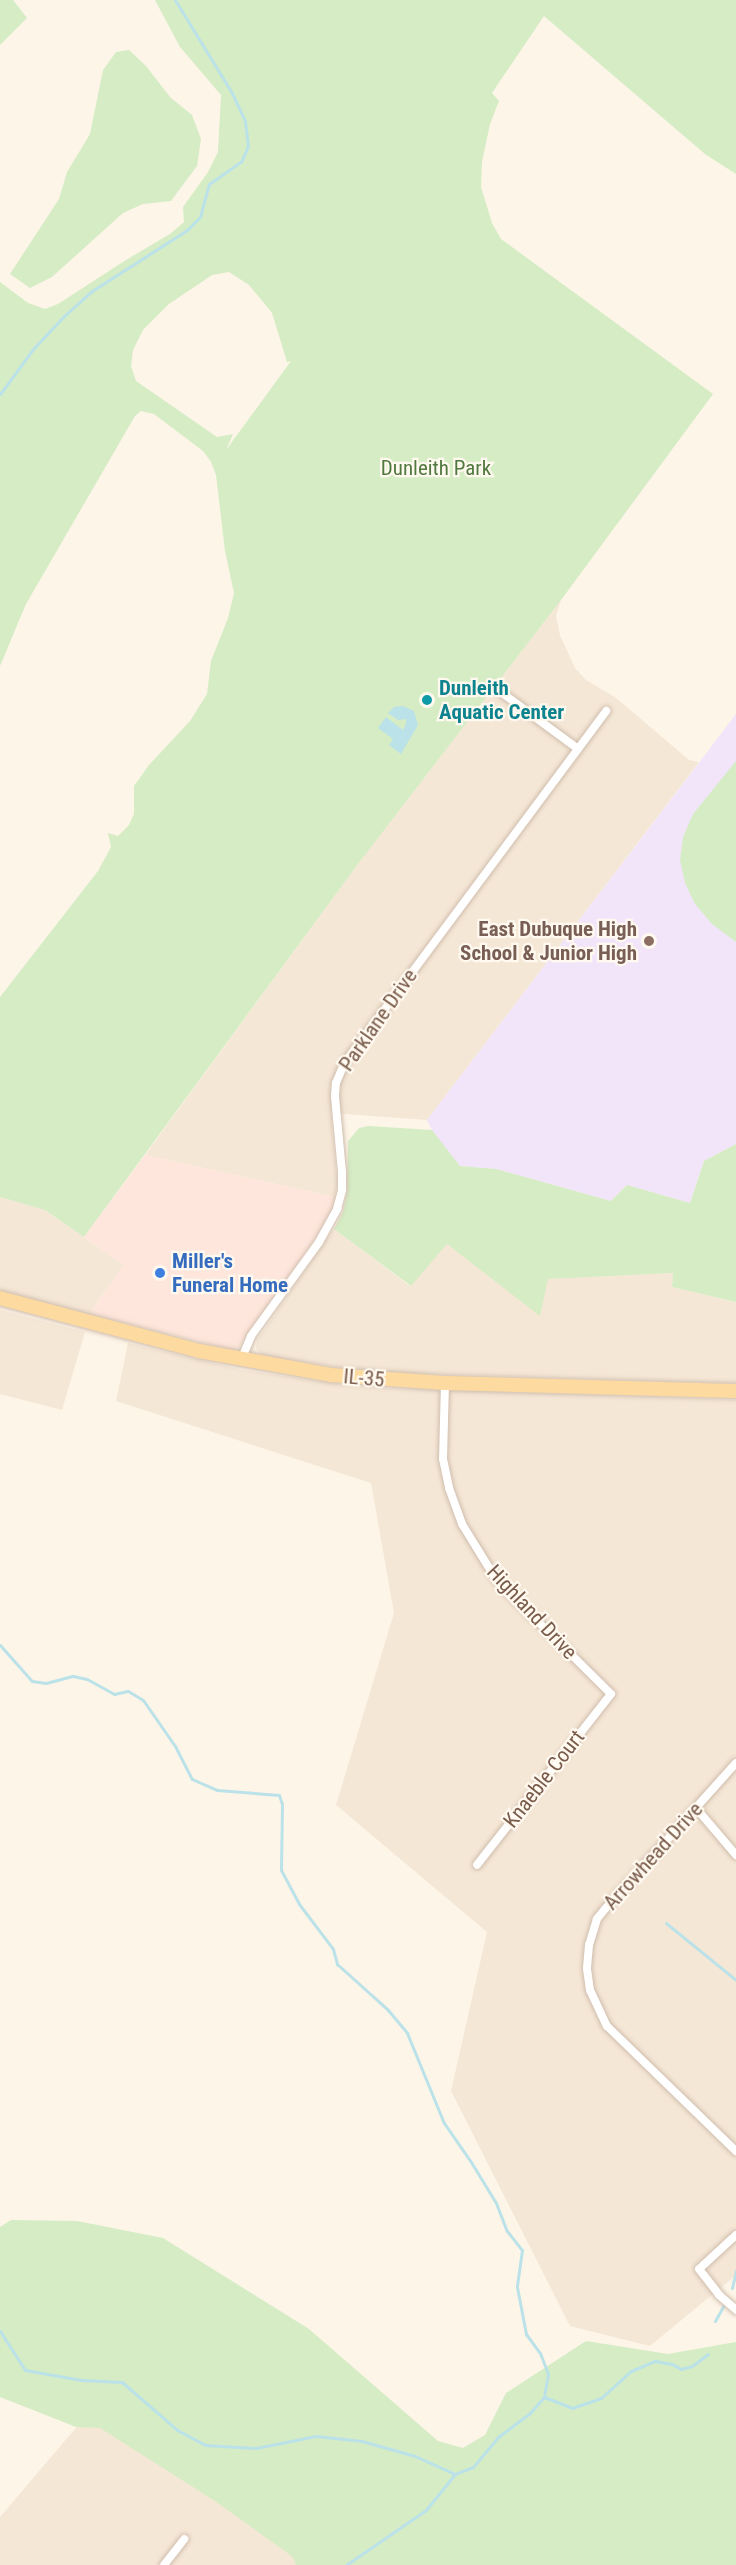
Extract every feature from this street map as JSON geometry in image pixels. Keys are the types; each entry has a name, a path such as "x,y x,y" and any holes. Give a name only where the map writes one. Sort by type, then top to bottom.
{"main road":[{"name":"IL-35","path":"0,1298 241,1360 331,1375 445,1383 736,1391"}],"street":[{"path":"495,687 578,749"},
{"name":"Parklane Drive","path":"241,1360 250,1336 319,1242 337,1209 342,1190 342,1172 335,1096 336,1083 344,1064 606,711"},
{"name":"Highland Drive","path":"445,1383 443,1459 449,1488 462,1524 488,1567 508,1592 611,1694"},
{"name":"Knaeble Court","path":"477,1866 611,1694"},
{"name":"Arrowhead Drive","path":"736,1763 617,1892 597,1919 588,1945 586,1969 590,1990 607,2026 736,2151"},
{"path":"696,1808 736,1856"},
{"path":"736,2235 699,2269 719,2295 736,2310"},
{"path":"164,2565 184,2539"}],"shaded area":[{"path":"561,600 556,616 560,635 575,668 586,680 615,697 689,760 699,762 427,1120 331,1113 337,1182 335,1197 145,1155 355,868"},
{"name":"East Dubuque High School & Junior High","path":"736,714 736,1144 704,1161 690,1203 627,1185 611,1201 496,1169 459,1166 437,1140 427,1120"},
{"path":"145,1155 335,1197 331,1213 313,1242 239,1347 233,1350 89,1314 124,1265 84,1237"},
{"path":"0,1197 45,1210 124,1265 89,1314 0,1291"},
{"path":"334,1229 410,1286 447,1244 540,1315 547,1279 673,1273 672,1287 736,1302 736,1383 405,1373 339,1367 261,1355 256,1348 257,1340"},
{"path":"0,1310 85,1332 62,1410 0,1394"},
{"path":"128,1343 242,1370 359,1387 736,1400 736,2275 650,2346 570,2326 451,2091 487,1932 336,1805 394,1613 371,1483 116,1401"},
{"path":"103,2396 319,2565 0,2565 0,2517"}],"green space":[{"path":"0,0 13,0 27,18 0,45"},
{"name":"Dunleith Park","path":"155,0 736,0 736,174 705,154 544,16 492,93 499,101 490,124 482,162 481,187 492,223 501,239 713,394 561,600 355,868 84,1237 45,1210 0,1197 0,997 98,871 111,847 108,833 118,836 129,825 134,814 134,786 149,765 190,721 207,694 211,661 228,618 234,593 225,551 216,475 211,462 203,451 154,414 141,411 135,416 26,604 0,666 0,282 28,303 45,309 58,304 170,234 184,222 183,207 208,172 218,152 221,95 180,47","holes":["229,272 249,285 272,313 287,362 291,361 226,450 233,434 217,437 136,381 131,366 133,350 143,330 169,304 212,275"]},
{"path":"129,50 146,66 170,97 192,115 201,139 197,166 171,201 143,204 123,213 52,277 30,288 10,274 59,199 67,172 90,134 103,70 116,52"},
{"path":"736,761 736,942 712,924 695,904 685,883 680,860 683,837 693,814"},
{"path":"368,1126 432,1130 460,1166 496,1169 611,1201 627,1185 690,1203 704,1161 736,1144 736,1302 672,1287 673,1273 548,1279 540,1316 447,1244 411,1286 334,1229 343,1212 347,1193 348,1141 359,1128"},
{"path":"11,2220 77,2221 163,2238 309,2329 438,2441 463,2448 485,2435 506,2393 586,2341 668,2354 736,2342 736,2565 296,2565 293,2557 215,2501 100,2428 76,2427 0,2397 0,2227"}],"water":[{"path":"403,706 414,711 418,725 401,754 389,745 393,739 378,728 386,717 403,730 406,719 398,720 388,713 394,707"}],"waterway":[{"path":"0,394 33,349 64,316 92,291 187,230 200,217 209,184 241,162 248,146 245,121 232,93 175,0"},
{"path":"0,1645 32,1681 46,1683 73,1676 87,1679 114,1694 128,1691 143,1700 175,1746 192,1779 217,1790 279,1795 282,1804 281,1870 299,1904 333,1949 337,1964 388,2010 407,2033 444,2123 496,2203 507,2231 522,2250 517,2287 526,2334 540,2353 548,2374 544,2397 530,2413 499,2436 473,2467 455,2474 426,2510 346,2565"},
{"path":"666,1923 736,1980"},
{"path":"732,2288 736,2270"},
{"path":"715,2321 724,2305"},
{"path":"0,2331 25,2370 81,2380 122,2382 177,2430 205,2445 256,2448 316,2436 362,2441 415,2456 455,2474"},
{"path":"544,2397 572,2408 601,2398 631,2371 655,2361 672,2364 681,2369 692,2366 708,2354"}],"place":[{"name":"Dunleith Aquatic Center","path":"427,700"},
{"name":"East Dubuque High School & Junior High","path":"649,941"},
{"name":"Miller's Funeral Home","path":"160,1273"}]}
